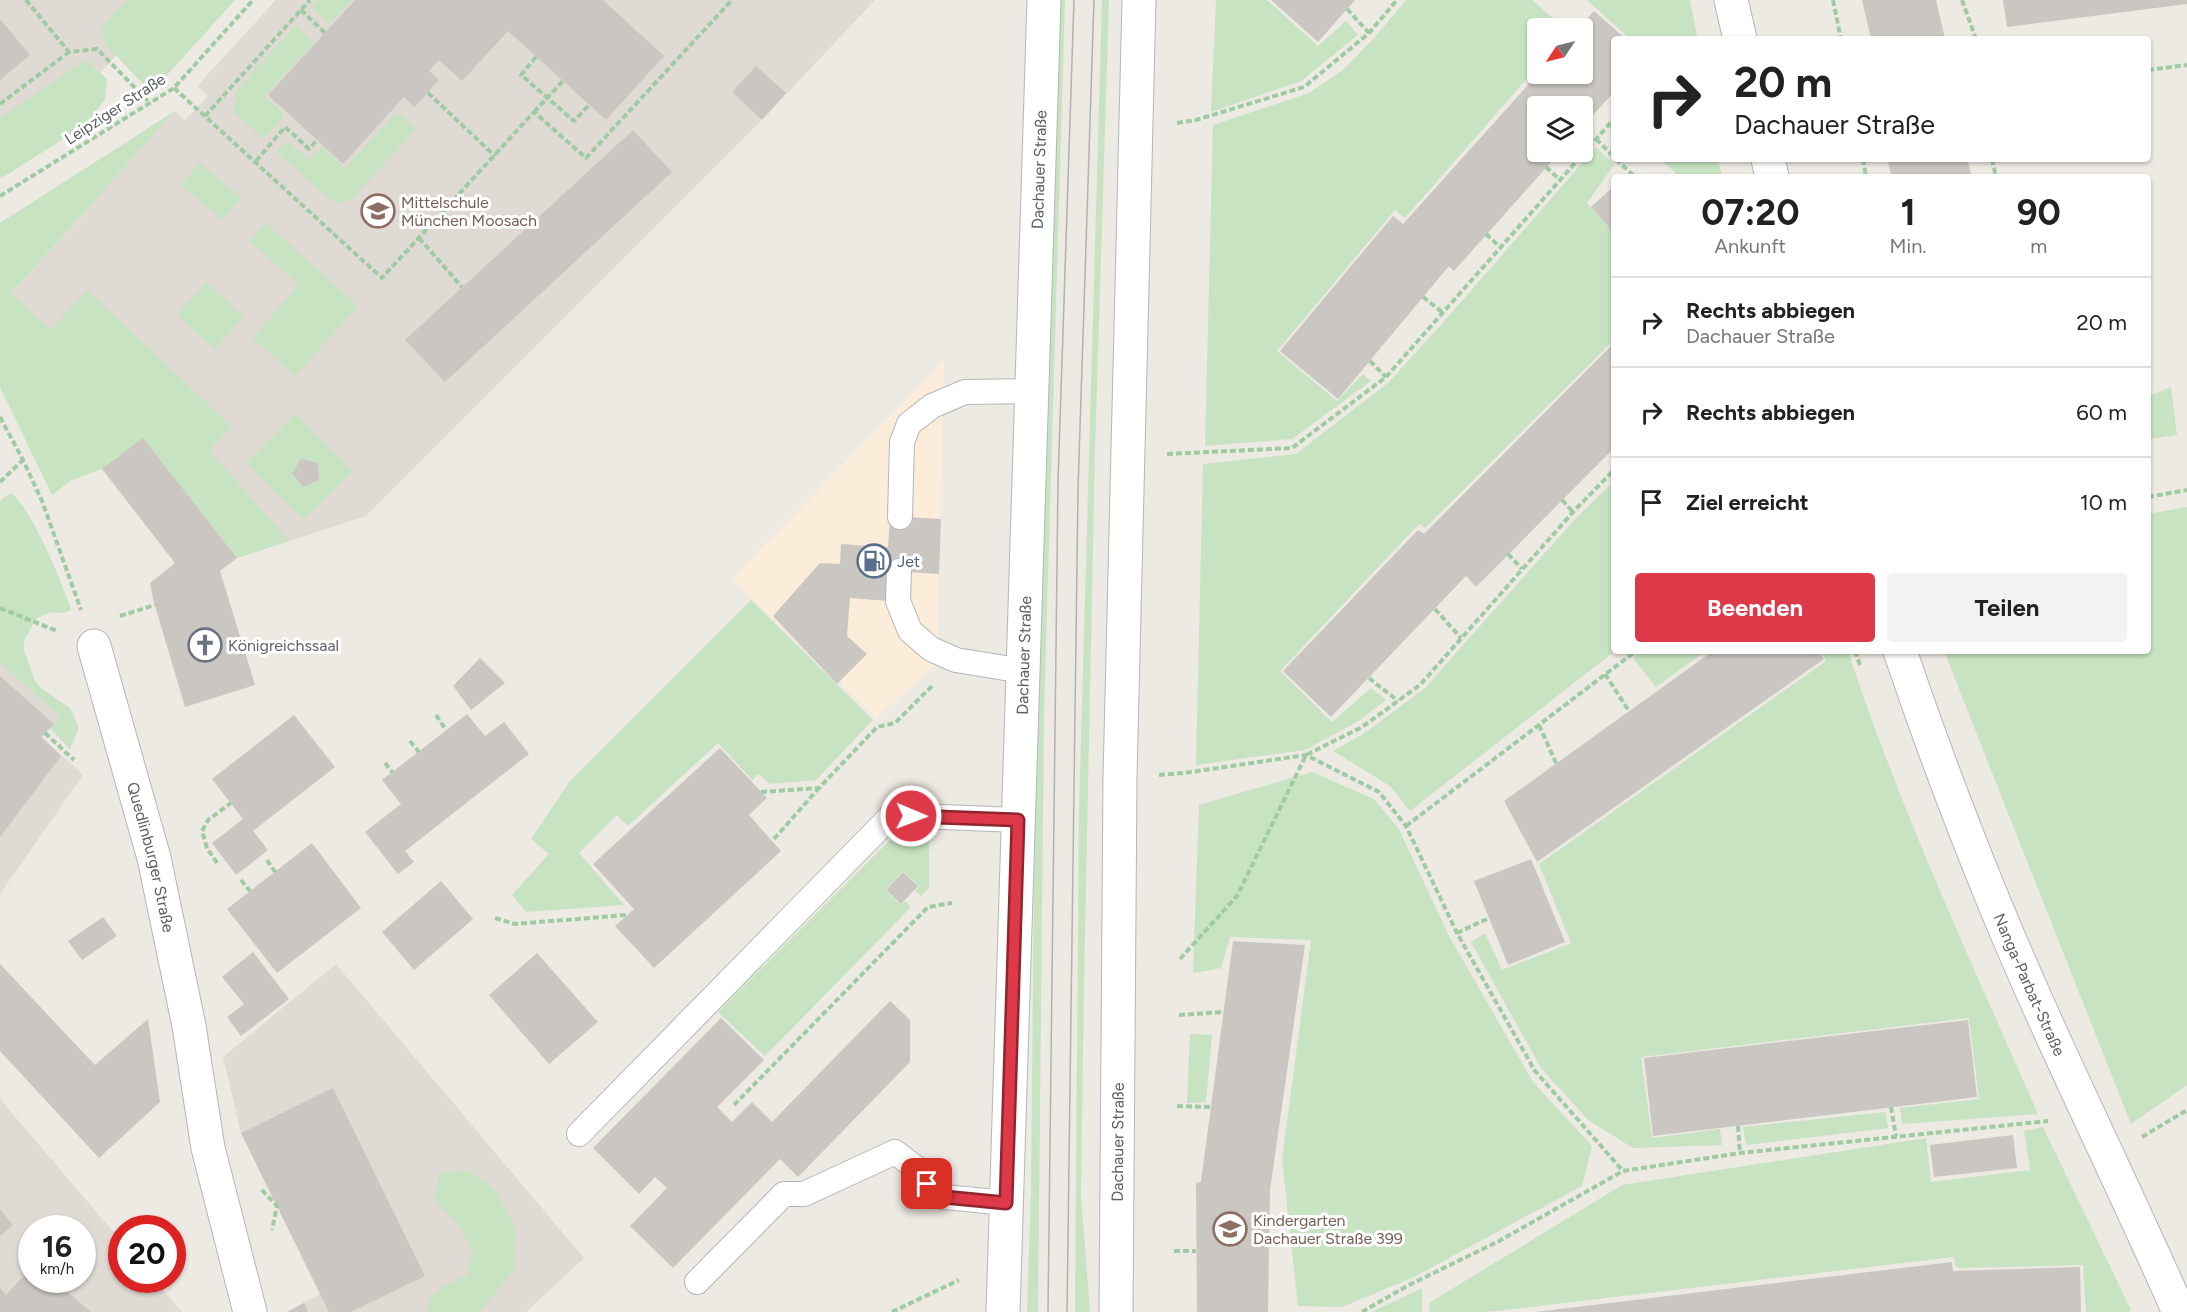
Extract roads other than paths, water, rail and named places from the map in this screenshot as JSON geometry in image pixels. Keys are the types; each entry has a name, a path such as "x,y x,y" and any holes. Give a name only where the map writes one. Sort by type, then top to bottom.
{"main road":[{"name":"Dachauer Straße","path":"1003,1312 1044,0"},
{"name":"Dachauer Straße","path":"1116,1312 1120,777 1129,456 1134,128 1139,0"},
{"path":"1731,0 1739,36"},
{"name":"Quedlinburger Straße","path":"93,646 154,858 189,1026 208,1148 250,1312"},
{"name":"Nanga-Parbat-Straße","path":"1901,654 1989,890 2179,1312"}],"lane":[{"path":"900,517 902,442 909,424 932,406 964,392 1032,391"},
{"path":"899,572 898,601 910,631 932,649 956,660 1023,671"},
{"path":"579,1134 892,815 1018,820"},
{"path":"697,1282 784,1194 804,1194 895,1152 921,1172 934,1196 1006,1203"}],"tram line":[{"path":"1048,1312 1058,482 1074,0"},
{"path":"1067,1312 1078,489 1094,0"}],"place":[{"name":"Mittelschule München Moosach","path":"378,211"},
{"name":"Jet","path":"874,561"},
{"name":"Königreichssaal","path":"205,645"},
{"name":"Kindergarten Dachauer Straße 399","path":"1230,1229"}]}
